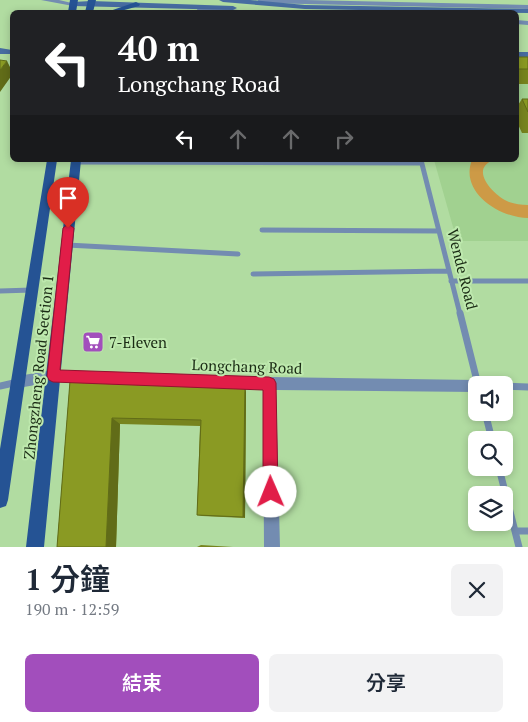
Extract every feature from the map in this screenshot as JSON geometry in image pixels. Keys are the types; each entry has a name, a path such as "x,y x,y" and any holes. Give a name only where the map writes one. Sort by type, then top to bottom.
{"main road":[{"path":"117,10 136,4"},
{"name":"Zhongzheng Road Section 1","path":"0,500 52,162"},
{"name":"Zhongzheng Road Section 1","path":"35,547 75,162"}],"street":[{"path":"44,0 73,6 91,1 251,10"},
{"path":"73,6 82,0"},
{"path":"222,0 304,7 528,9"},
{"name":"Longchang Road","path":"18,382 53,376 269,383 468,386"},
{"path":"269,383 272,547"}],"lane":[{"path":"170,5 219,10"},
{"name":"Wende Road","path":"421,162 475,376"},
{"path":"262,230 439,231"},
{"path":"67,245 238,254"},
{"path":"253,274 448,271"},
{"path":"451,281 528,281"},
{"path":"0,291 32,290"},
{"path":"0,386 18,382"},
{"path":"513,386 528,387"},
{"path":"501,476 519,547"},
{"path":"515,531 528,531"}],"shaded area":[{"path":"519,57 528,57 528,241 457,241 435,162 519,162"},
{"path":"472,162 490,162 483,170 486,182 503,199 520,205 528,205 528,218 506,213 485,201 471,183"}],"building":[{"path":"519,57 528,57 528,69 519,69"},
{"path":"0,60 7,61 0,70"},
{"path":"522,99 528,99 528,112"},
{"path":"70,381 245,384 243,517 197,515 201,420 112,418 106,547 57,547"}],"place":[{"name":"7-Eleven","path":"93,342"}],"route":[{"path":"68,228 53,376 269,383 271,492"}]}
